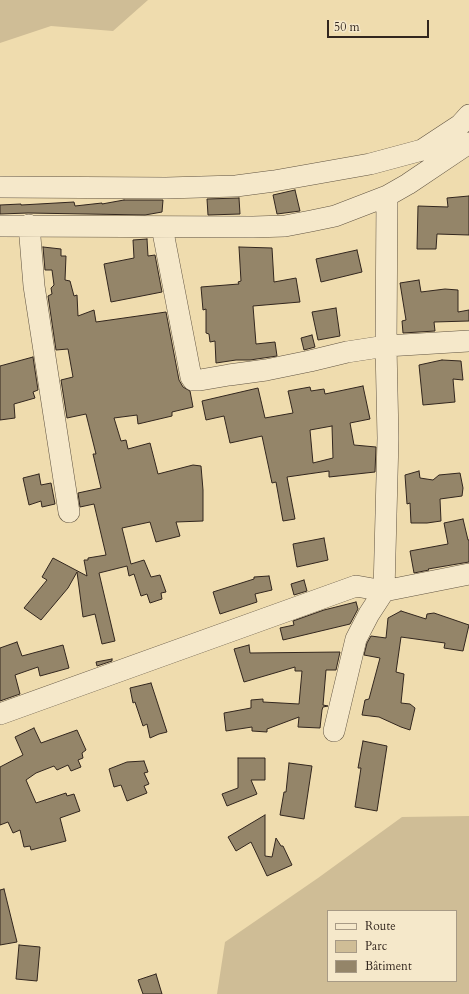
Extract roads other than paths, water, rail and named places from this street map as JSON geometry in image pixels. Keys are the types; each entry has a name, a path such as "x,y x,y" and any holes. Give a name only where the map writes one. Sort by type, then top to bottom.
{"street":[{"path":"0,187 174,188 236,186 274,181 370,164 422,150 460,125 469,115"},
{"path":"0,226 285,226 335,216 387,196 408,184 469,143"},
{"path":"334,731 356,639 369,614 384,591 388,438 386,346 387,196"},
{"path":"29,225 34,286 69,512"},
{"path":"162,227 191,377 193,380 266,370 310,362 347,352 386,346 469,341"},
{"path":"0,714 356,586 384,591 469,574"}]}
